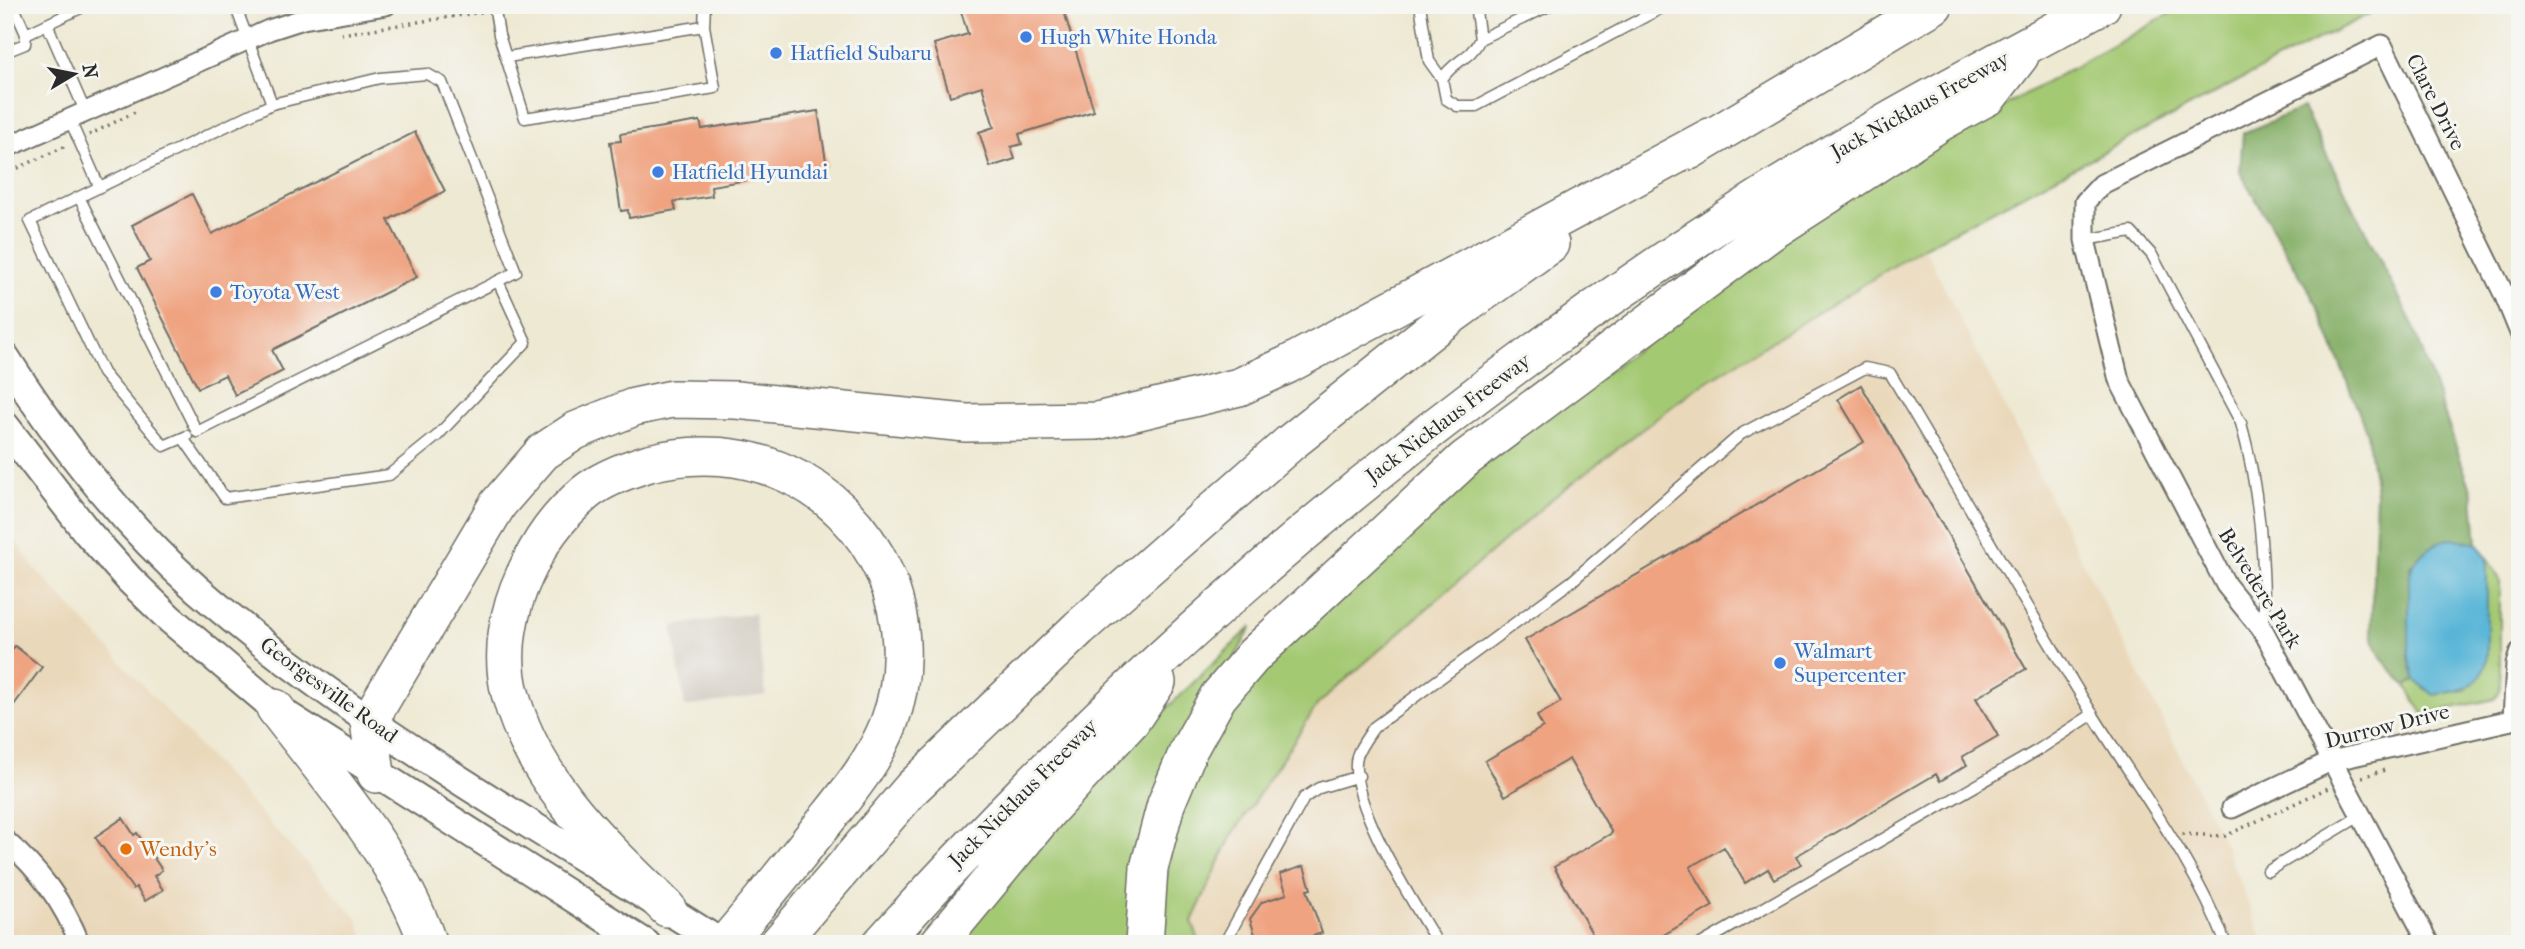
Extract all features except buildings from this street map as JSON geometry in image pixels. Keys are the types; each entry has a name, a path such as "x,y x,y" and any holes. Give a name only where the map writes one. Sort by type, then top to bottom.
{"highway":[{"path":"376,774 369,721 498,504 543,452 584,427 634,407 672,399 736,400 966,424 1097,421 1167,407 1239,387 1287,365 1710,137 1934,5"},
{"name":"Jack Nicklaus Freeway","path":"881,944 1043,770 1191,629 1344,498 1600,304 1731,215 1820,162 2102,5"},
{"path":"1144,944 1149,868 1166,804 1189,749 1218,697 1254,655 1457,464 1771,232 1941,122 1989,96 2029,44"},
{"path":"778,944 912,788 1079,628 1251,477 1434,328 1523,262 1710,137"},
{"path":"667,908 573,814 542,769 509,692 507,629 513,599 541,539 587,491 632,467 680,455 710,454 766,464 817,490 851,522 876,554 889,582 901,641 901,669 890,719 870,765 724,944"},
{"path":"938,944 1048,811 1131,721 1191,629"},
{"path":"275,709 392,865 416,910 428,944"}],"main road":[{"name":"Georgesville Road","path":"5,358 26,390 110,498 176,569 294,668 369,721 527,824 724,944"},
{"name":"Georgesville Road","path":"5,426 87,533 129,579 170,619 275,709 645,943"}],"street":[{"path":"5,148 246,39 303,19 377,6"},
{"name":"Clare Drive","path":"2085,202 2102,184 2382,45 2487,257 2520,332"},
{"name":"Belvedere Park","path":"2085,202 2085,240 2119,380 2226,585 2264,632 2429,944"},
{"path":"2516,719 2516,664 2520,652"},
{"name":"Durrow Drive","path":"2232,808 2331,761 2516,719"},
{"path":"5,840 36,867 56,894 80,944"}],"lane":[{"path":"5,52 24,44 26,34 13,5"},
{"path":"26,34 87,5"},
{"path":"235,5 272,104"},
{"path":"494,5 499,35 525,118 715,88 704,26 705,5"},
{"path":"1420,5 1429,61 1442,79 1446,99 1457,106 1476,106 1667,5"},
{"path":"1442,79 1449,67 1473,54 1480,39 1475,5"},
{"path":"1480,39 1551,5"},
{"path":"47,24 99,187"},
{"path":"507,57 704,26"},
{"path":"427,74 442,82 516,272 164,446 103,373 30,222 99,187 272,104 380,78 427,74"},
{"path":"79,197 197,432"},
{"path":"2085,240 2131,232 2152,255 2241,423 2249,449 2265,582 2264,632"},
{"path":"183,438 225,498 388,475 437,436 526,342 498,281"},
{"path":"1438,944 1391,864 1361,798 1357,756 1374,727 1572,581 1741,434 1865,368 1890,373 2093,714 2170,837 2215,916 2226,944"},
{"path":"1702,944 2038,750 2093,714"},
{"path":"1224,944 1304,798 1319,788 1359,776"},
{"path":"2268,872 2360,816"}],"shaded area":[{"path":"1924,247 2222,838 2265,944 1200,944 1192,921 1231,837 1318,704 1553,498 1692,391"},
{"path":"5,526 33,566 357,918 366,944 5,944"},
{"path":"754,613 766,695 685,707 672,626"}],"green space":[{"path":"2186,5 2387,5 1924,247 1692,391 1553,498 1318,704 1231,837 1192,921 1200,944 1154,944 1181,795 1250,673 1430,504 1845,194"},
{"path":"2303,108 2413,325 2473,495 2477,544 2452,538 2411,566 2409,659 2415,680 2406,686 2381,658 2371,634 2376,493 2367,433 2317,305 2240,172 2243,133"},
{"path":"2487,558 2500,580 2500,690 2495,699 2423,714 2406,686 2415,680 2434,695 2466,690 2487,661"},
{"path":"1252,626 1226,674 1135,944 954,944 1135,739"}],"water":[{"path":"2452,538 2477,544 2487,558 2487,661 2474,683 2460,690 2434,695 2415,680 2409,659 2409,578 2414,564 2424,552 2437,543"}],"place":[{"name":"Hugh White Honda","path":"1026,37"},
{"name":"Hatfield Subaru","path":"776,53"},
{"name":"Hatfield Hyundai","path":"658,172"},
{"name":"Toyota West","path":"216,292"},
{"name":"Walmart Supercenter","path":"1780,663"},
{"name":"Wendy's","path":"126,849"}]}
